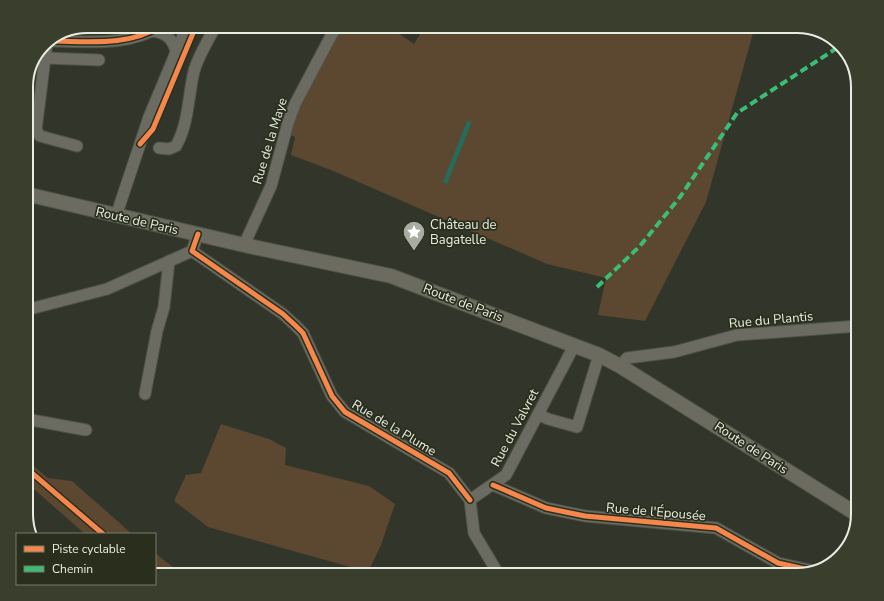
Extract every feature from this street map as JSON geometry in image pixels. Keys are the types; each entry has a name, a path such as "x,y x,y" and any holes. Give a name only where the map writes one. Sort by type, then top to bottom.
{"main road":[{"name":"Route de Paris","path":"33,196 244,245 391,276 574,346 620,366 851,511"}],"street":[{"path":"57,42 118,41 134,38 147,33"},
{"path":"162,33 169,37 174,43 176,50"},
{"path":"116,216 149,117 184,33"},
{"path":"159,148 169,149 176,146 183,135 196,66 212,33"},
{"name":"Rue de la Maye","path":"244,245 271,186 288,123 295,104 333,33"},
{"path":"46,51 36,130 40,136 77,146"},
{"path":"45,58 99,60"},
{"path":"33,308 107,289 192,252 198,234"},
{"name":"Rue de la Plume","path":"192,252 283,314 303,333 332,396 345,412 449,473 470,500"},
{"path":"145,394 157,331 164,307 169,262"},
{"name":"Rue du Plantis","path":"620,366 627,358 674,352 737,335 851,327"},
{"name":"Rue du Valvret","path":"470,500 506,475 574,346"},
{"path":"538,414 548,419 577,427 599,356"},
{"path":"33,420 86,430"},
{"name":"Rue de l'Épousée","path":"493,485 546,508 585,516 716,528 778,563 800,568"},
{"path":"470,500 474,534 495,568"}],"shaded area":[{"path":"86,33 119,33 74,35"},
{"path":"340,33 398,33 414,44 421,33 753,33 706,202 645,321 598,315 606,278 547,264 331,170 291,155 295,137 288,134 294,115 330,42"},
{"path":"221,424 269,439 286,448 285,465 369,486 395,504 381,545 370,568 354,568 208,527 174,501 186,475 201,473"},
{"path":"33,466 48,478 72,481 131,533 84,533 33,488"},
{"path":"156,554 174,568 156,568"}],"water":[{"path":"467,121 470,121 471,124 447,184 443,182"}],"marked path":[{"path":"597,287 640,246 680,197 737,113 836,49"}],"cycle path":[{"path":"58,41 92,42 121,40 148,33"},
{"path":"140,144 153,129 193,33"},
{"path":"198,234 192,251 283,314 303,333 332,396 345,412 449,473 470,500"},
{"path":"33,474 102,533"},
{"path":"493,485 546,508 585,516 716,528 778,563 800,568"}],"place":[{"name":"Château de Bagatelle","path":"414,252"}]}
